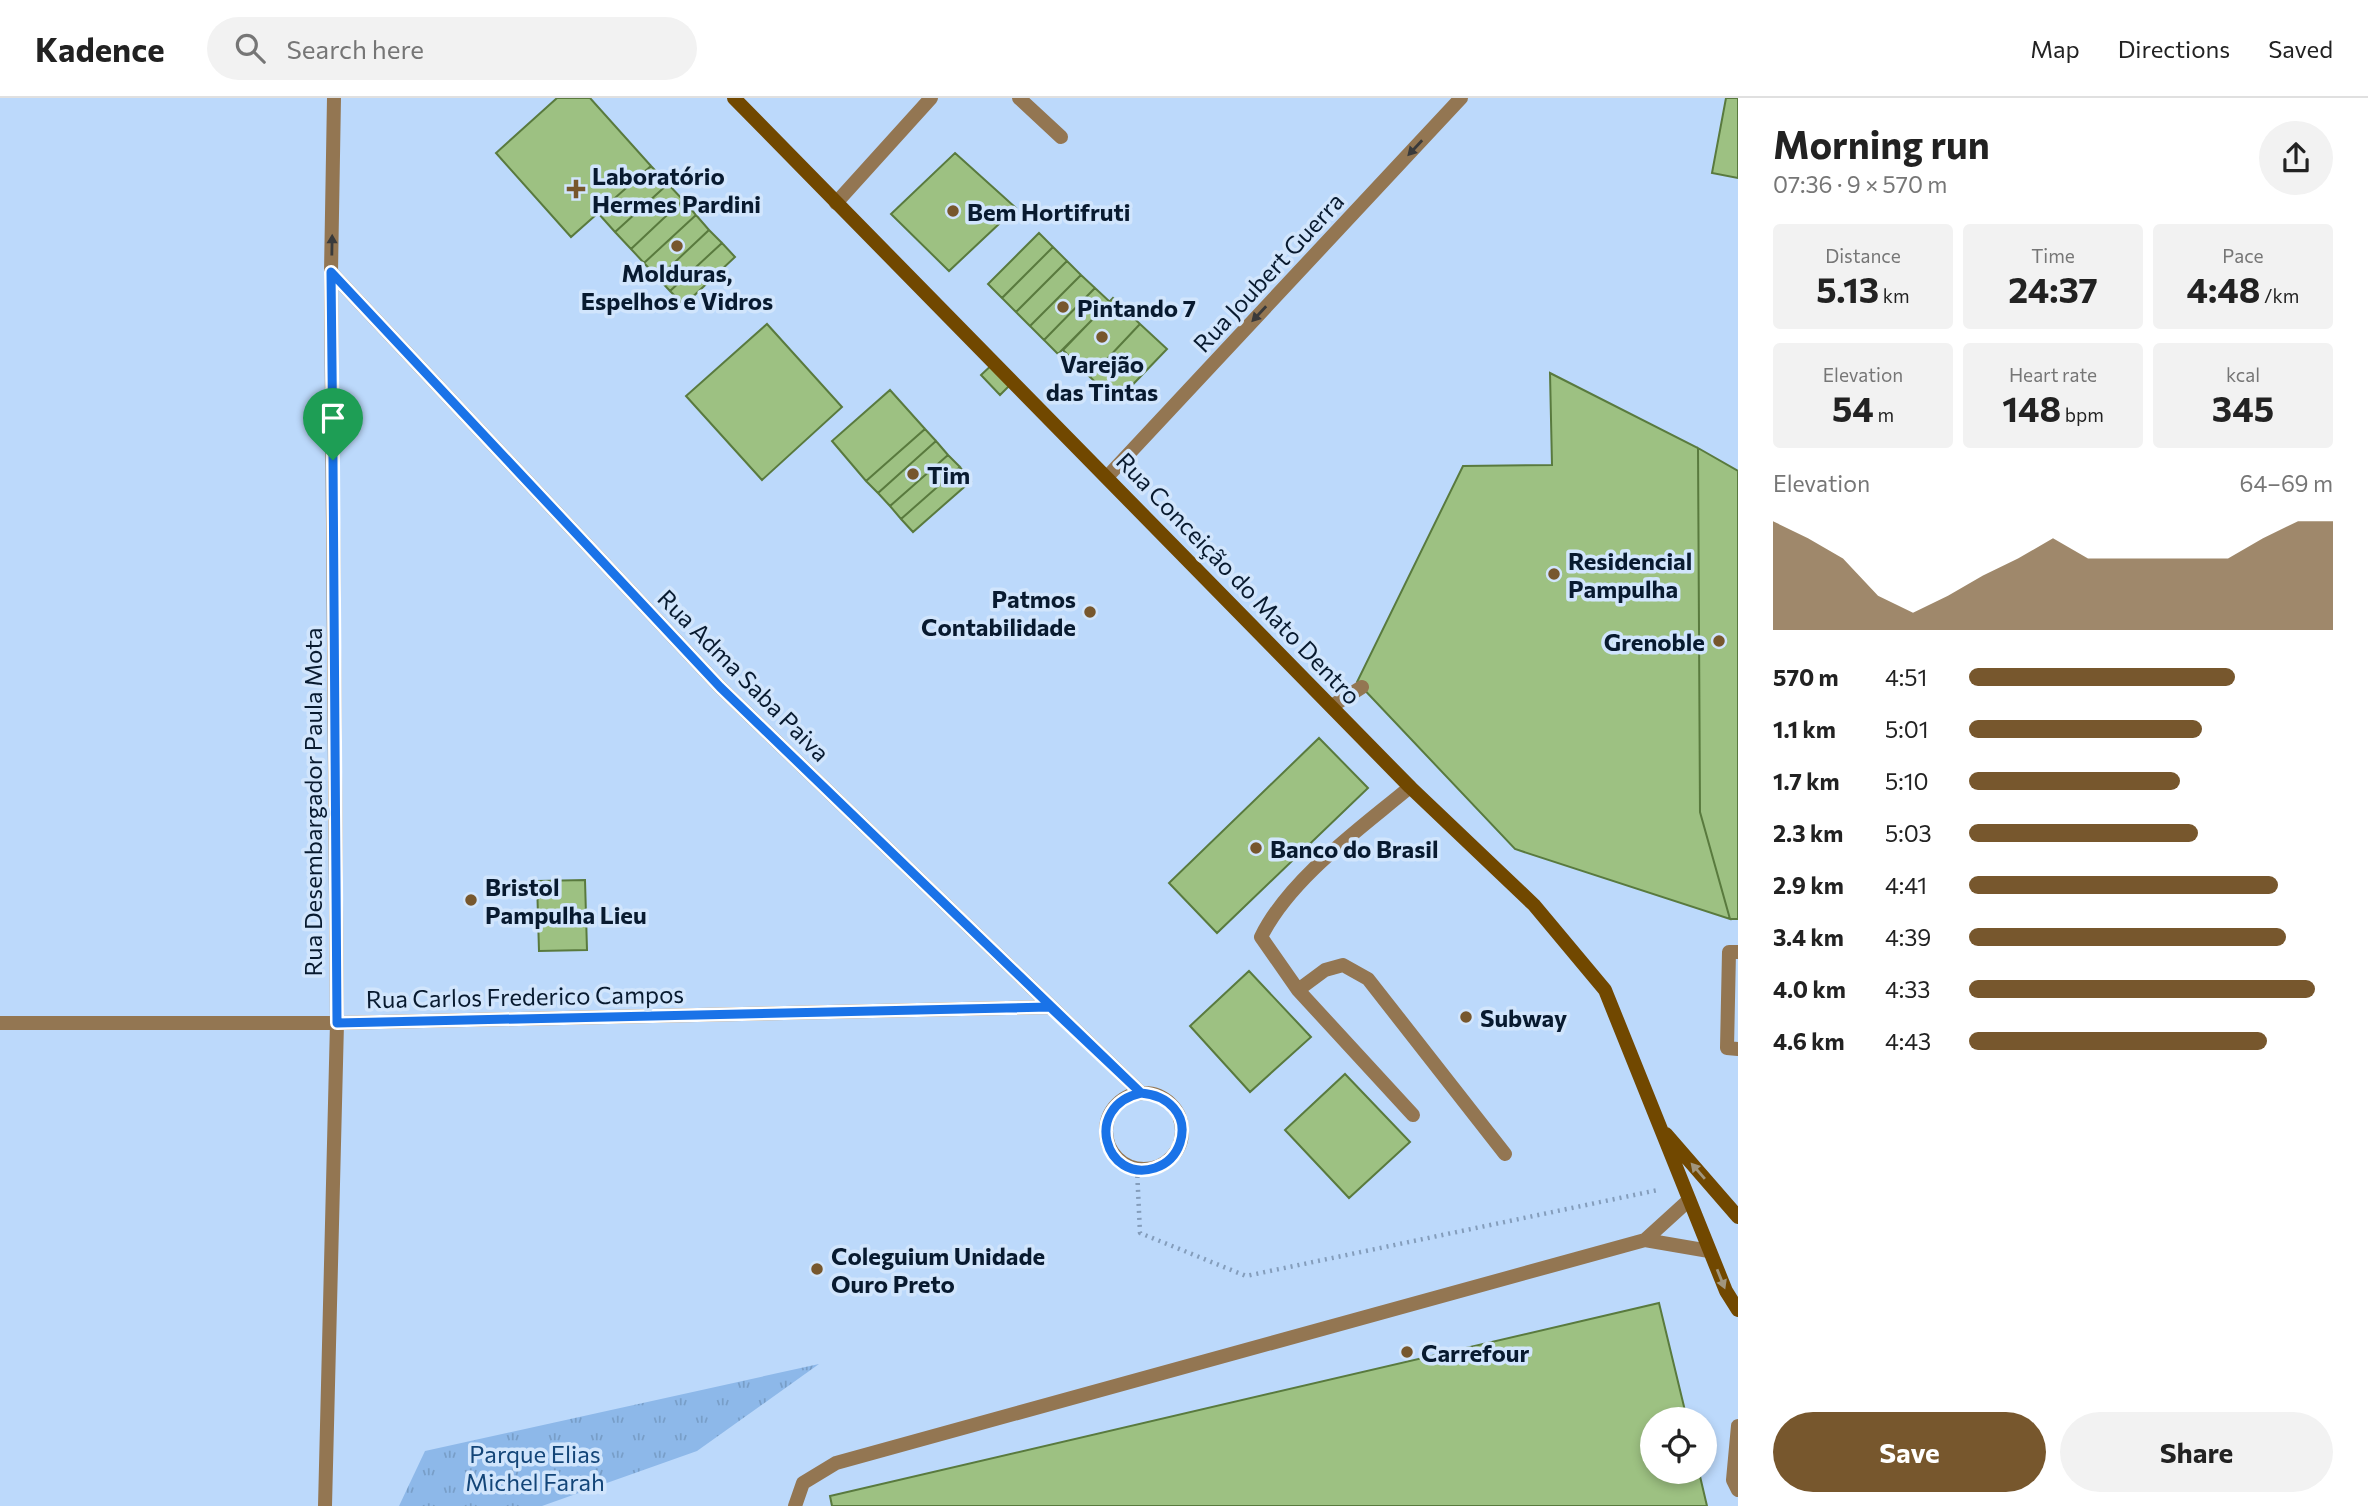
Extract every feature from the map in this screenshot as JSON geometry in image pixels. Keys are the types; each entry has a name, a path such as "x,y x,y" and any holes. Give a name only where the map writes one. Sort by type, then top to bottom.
{"main road":[{"name":"Rua Conceição do Mato Dentro","path":"734,98 1108,476 1410,787 1534,905 1605,990 1709,1251 1726,1291 1738,1311"},
{"name":"Rua Conceição do Mato Dentro","path":"1658,1125 1738,1217"}],"street":[{"name":"Rua Desembargador Paula Mota","path":"325,1506 337,1023 331,272 334,98"},
{"path":"836,203 931,98"},
{"path":"1019,98 1061,137"},
{"name":"Rua Joubert Guerra","path":"1108,476 1461,98"},
{"name":"Rua Adma Saba Paiva","path":"331,272 720,687 1141,1093 1154,1094 1175,1108 1183,1133 1173,1157 1163,1165 1137,1170"},
{"path":"1332,706 1362,687"},
{"path":"1410,787 1322,862 1270,919 1261,937 1298,990 1413,1115"},
{"path":"1738,952 1729,952 1727,1048 1738,1049"},
{"path":"1298,990 1325,970 1343,964 1368,979 1506,1154"},
{"name":"Rua Carlos Frederico Campos","path":"0,1023 337,1023 1050,1007"},
{"path":"1137,1170 1115,1158 1108,1147 1106,1123 1118,1102 1141,1093"},
{"path":"1645,1240 1689,1200"},
{"path":"795,1506 803,1483 836,1463 1645,1240 1709,1251"},
{"path":"1738,1426 1733,1480 1738,1490"}],"path":[{"path":"1137,1170 1140,1233 1245,1276 1683,1184"}],"green space":[{"name":"Parque Elias Michel Farah","path":"819,1364 697,1451 542,1506 399,1506 425,1451"}],"building":[{"name":"Laboratório Hermes Pardini","path":"557,98 590,98 651,166 571,237 496,153"},
{"path":"1726,98 1738,98 1738,178 1712,173"},
{"name":"Bem Hortifruti","path":"955,153 1016,208 949,271 891,214"},
{"path":"651,166 668,184 615,232 598,213"},
{"path":"668,184 683,200 631,249 615,232"},
{"path":"683,200 696,215 644,263 631,249"},
{"name":"Molduras, Espelhos e Vidros","path":"696,215 709,230 658,278 644,263"},
{"path":"709,230 722,243 670,291 658,278"},
{"path":"1039,233 1053,247 1002,298 988,284"},
{"path":"722,243 735,257 684,305 670,291"},
{"path":"1053,247 1067,261 1016,312 1002,298"},
{"path":"1067,261 1081,275 1030,326 1016,312"},
{"name":"Pintando 7","path":"1081,275 1095,288 1044,340 1030,326"},
{"path":"1095,288 1110,302 1058,354 1044,340"},
{"name":"Varejão das Tintas","path":"1113,298 1140,324 1090,377 1063,350"},
{"path":"767,324 842,407 762,480 686,396"},
{"path":"1140,324 1167,349 1116,402 1090,377"},
{"path":"995,362 1014,381 1000,395 981,375"},
{"name":"Residencial Pampulha","path":"1550,373 1698,448 1700,812 1730,919 1515,849 1357,682 1463,466 1552,465"},
{"path":"890,390 925,429 866,481 832,441"},
{"path":"925,429 936,441 878,493 866,481"},
{"name":"Tim","path":"936,441 948,455 890,506 878,493"},
{"name":"Grenoble","path":"1698,448 1738,471 1738,919 1730,919 1700,812"},
{"path":"948,455 960,467 901,519 890,506"},
{"path":"960,467 971,481 913,532 901,519"},
{"name":"Banco do Brasil","path":"1319,738 1368,788 1217,933 1169,883"},
{"path":"585,880 587,950 539,951 537,881"},
{"path":"1249,971 1311,1037 1250,1092 1190,1026"},
{"path":"1345,1074 1410,1142 1349,1198 1285,1130"},
{"path":"1659,1303 1684,1407 1640,1407 1640,1484 1702,1484 1707,1506 832,1506 830,1496"}],"place":[{"name":"Laboratório Hermes Pardini","path":"576,189"},
{"name":"Bem Hortifruti","path":"953,211"},
{"name":"Molduras, Espelhos e Vidros","path":"677,246"},
{"name":"Pintando 7","path":"1063,307"},
{"name":"Varejão das Tintas","path":"1102,337"},
{"name":"Tim","path":"913,474"},
{"name":"Residencial Pampulha","path":"1554,574"},
{"name":"Patmos Contabilidade","path":"1090,612"},
{"name":"Grenoble","path":"1719,641"},
{"name":"Banco do Brasil","path":"1256,848"},
{"name":"Bristol Pampulha Lieu","path":"471,900"},
{"name":"Subway","path":"1466,1017"},
{"name":"Coleguium Unidade Ouro Preto","path":"817,1269"},
{"name":"Carrefour","path":"1407,1352"}],"route":[{"path":"333,460 331,272 720,687 1141,1093 1154,1094 1175,1108 1183,1133 1180,1146 1173,1157 1150,1170 1137,1170 1115,1158 1105,1135 1110,1112 1118,1102 1141,1093 1050,1007 337,1023 333,460"}]}
